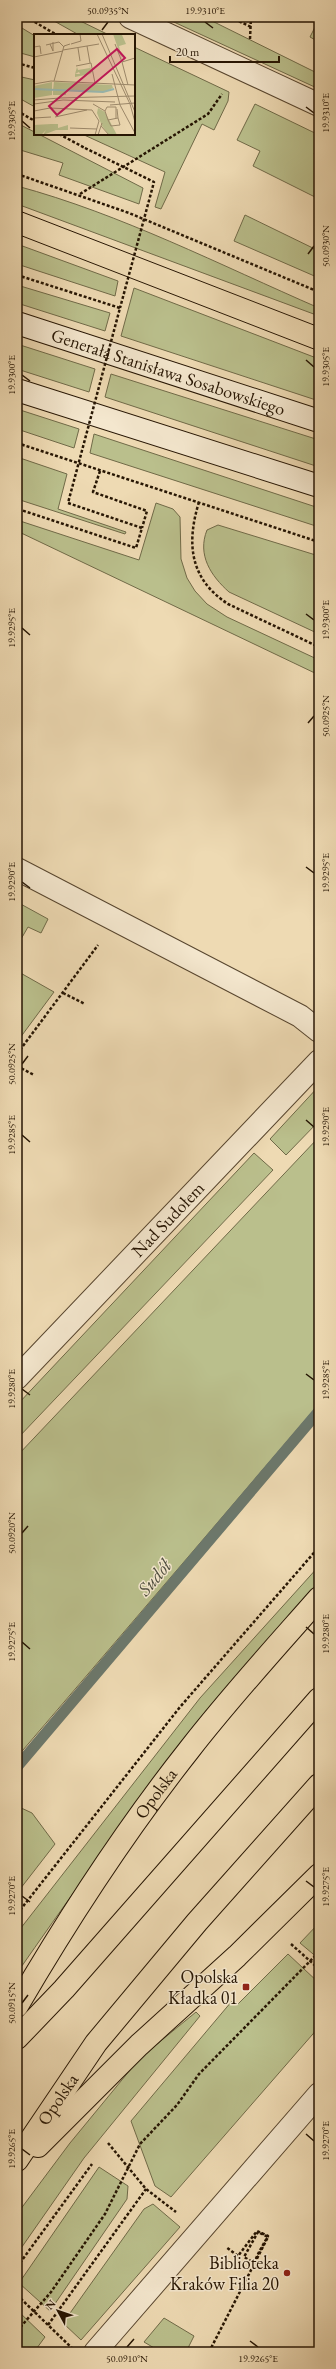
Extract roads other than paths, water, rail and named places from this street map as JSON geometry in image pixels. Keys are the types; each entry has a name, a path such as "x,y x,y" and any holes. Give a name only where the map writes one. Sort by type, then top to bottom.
{"main road":[{"name":"Opolska","path":"17,2006 68,1919 144,1809 236,1692 319,1598"},
{"path":"17,2038 64,1989 319,1699"},
{"name":"Opolska","path":"17,2160 96,2043 197,1922 319,1785"},
{"path":"17,2167 150,2034 237,1956 319,1875"}],"street":[{"path":"130,17 319,105"},
{"name":"Generała Stanisława Sosabowskiego","path":"17,323 319,421"},
{"path":"17,390 319,486"},
{"path":"17,869 300,1016 319,1031"},
{"name":"Nad Sudołem","path":"17,1378 319,1061"},
{"path":"94,2352 319,2094"}],"waterway":[{"name":"Sudół","path":"17,1767 319,1411"}],"tram line":[{"path":"17,210 319,327"},
{"path":"17,234 319,351"}],"place":[{"name":"Opolska Kładka 01","path":"246,1987"},
{"name":"Biblioteka Kraków Filia 20","path":"287,2273"}]}
